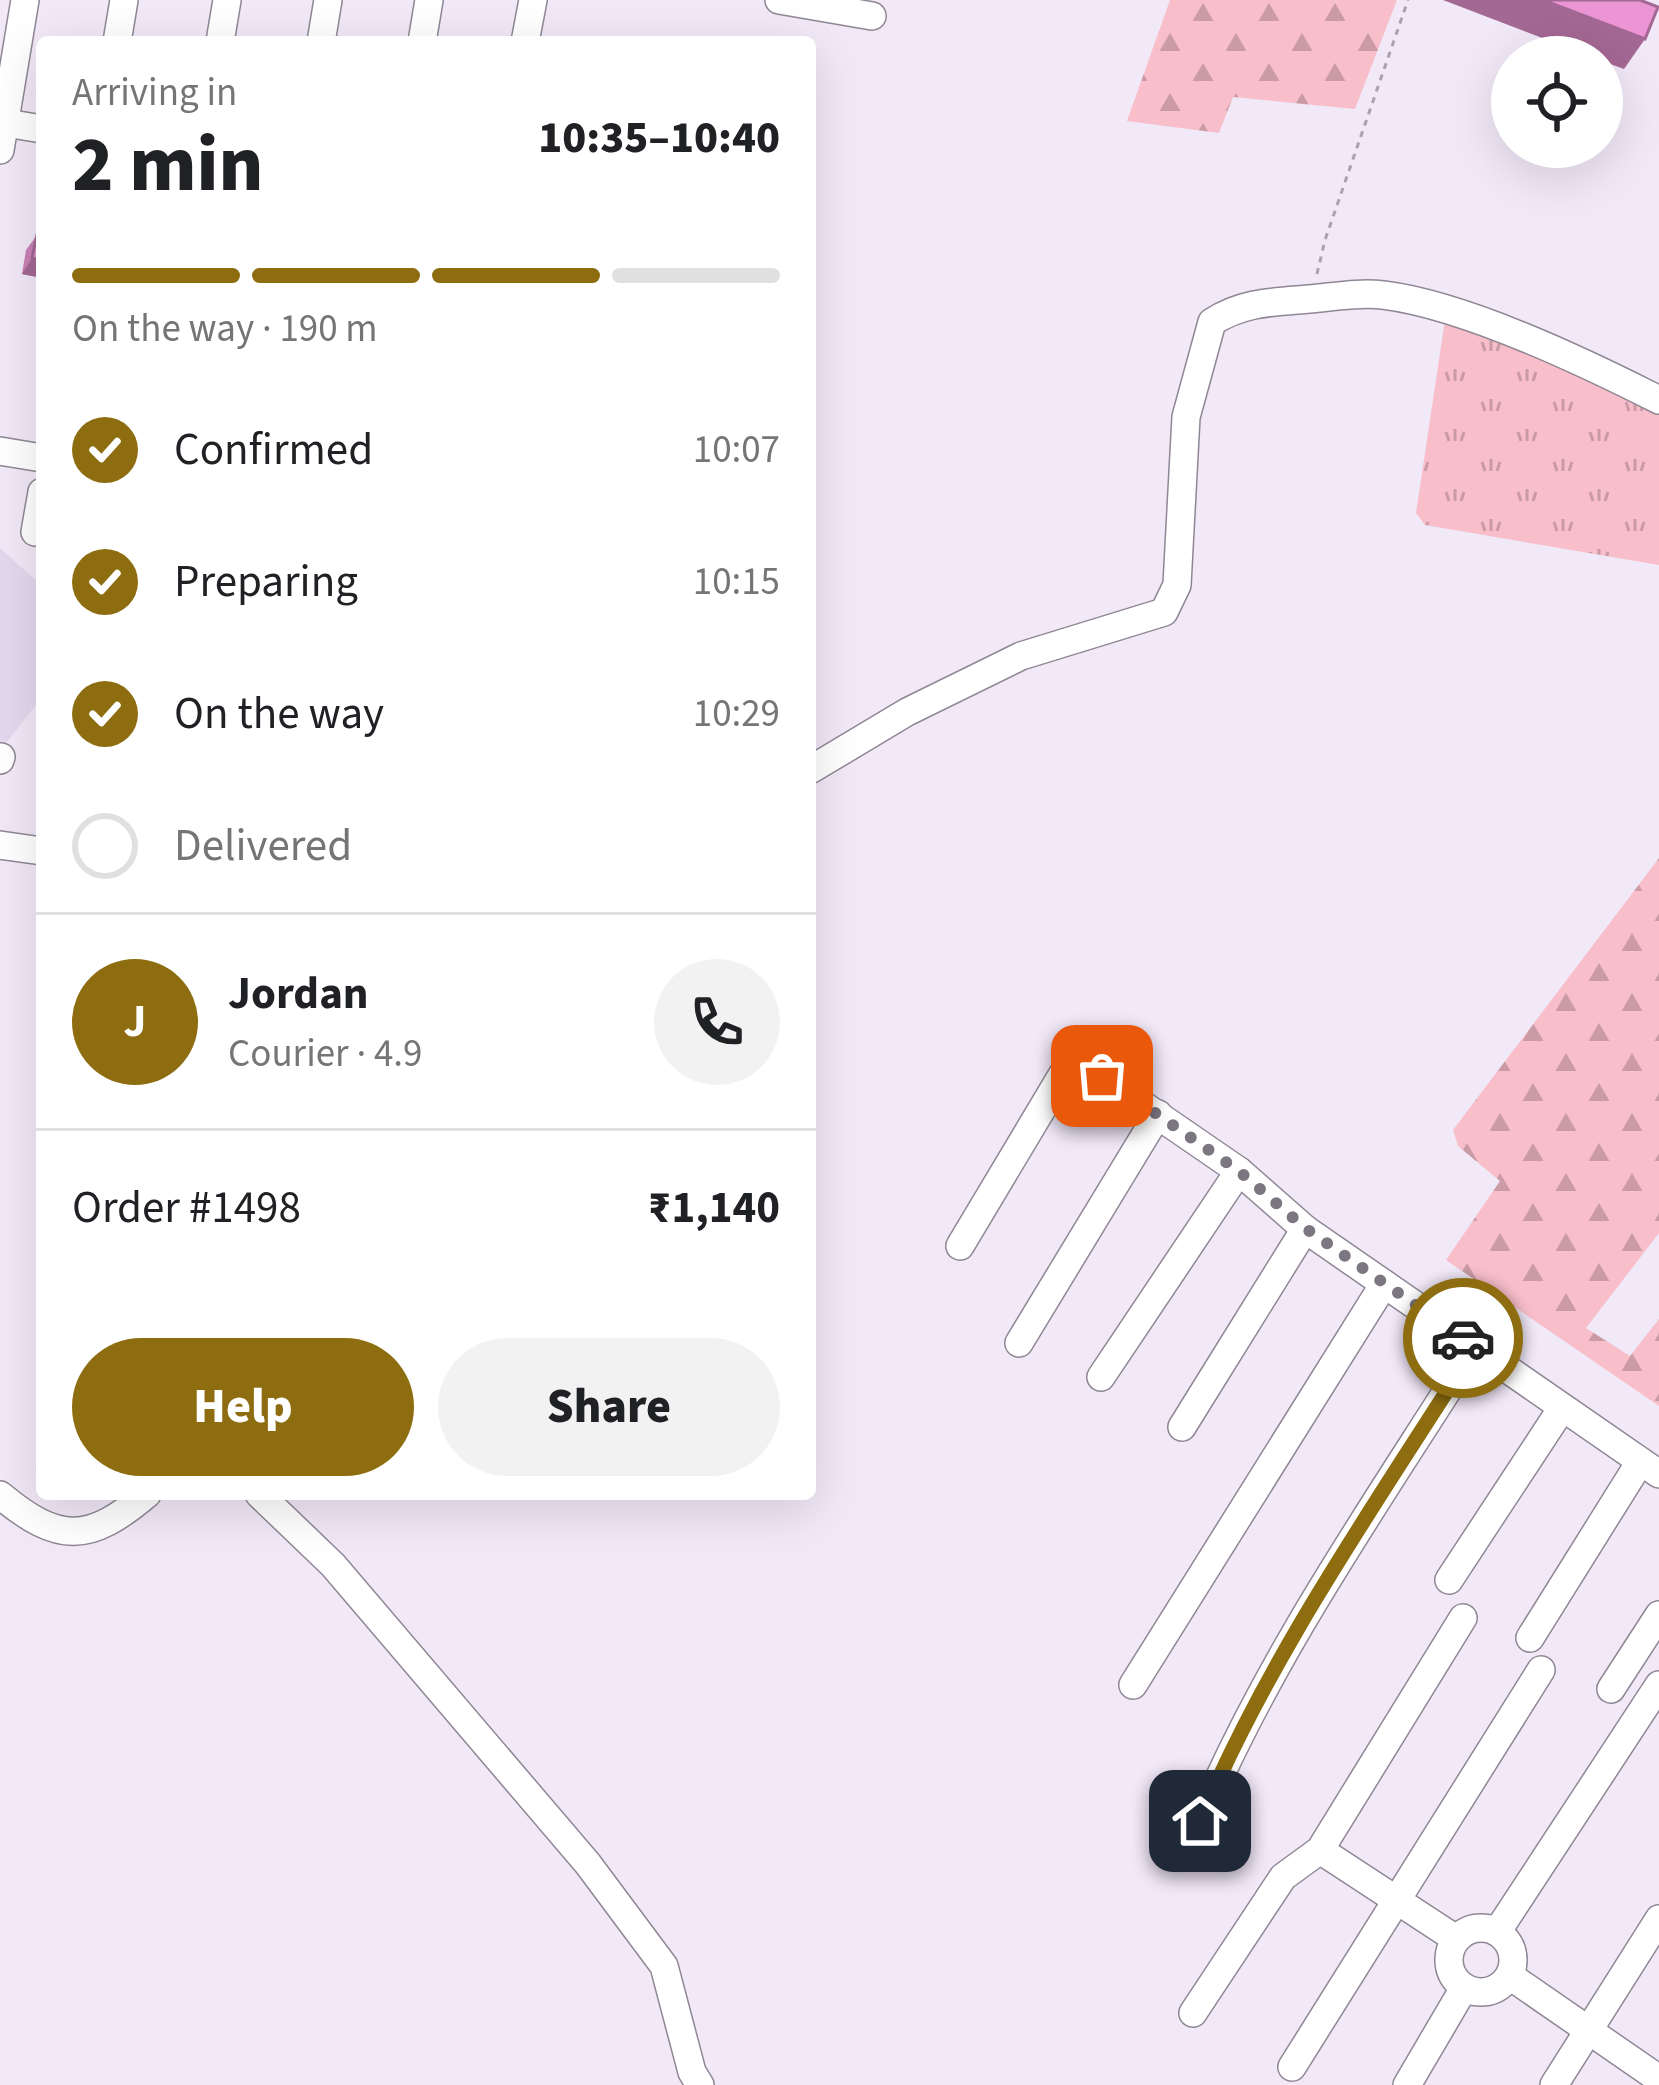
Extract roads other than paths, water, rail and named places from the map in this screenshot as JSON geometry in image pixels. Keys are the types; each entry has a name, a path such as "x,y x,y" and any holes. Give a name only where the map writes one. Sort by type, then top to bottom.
{"street":[{"path":"25,0 2,131 36,129"},
{"path":"118,36 124,0"},
{"path":"221,36 226,0"},
{"path":"322,36 328,0"},
{"path":"423,36 429,0"},
{"path":"527,36 532,0"},
{"path":"779,0 858,9"},
{"path":"816,766 907,712 1022,656 1164,613 1177,585 1191,386 1212,322 1232,309 1256,302 1379,294 1420,302 1605,372 1659,400"},
{"path":"0,451 36,457"},
{"path":"35,532 36,526"},
{"path":"0,845 36,850"},
{"path":"960,1246 1073,1057 1158,1114 1239,1171 1305,1228 1650,1468 1530,1638"},
{"path":"1019,1343 1158,1114"},
{"path":"1102,1377 1239,1171"},
{"path":"1182,1427 1305,1228"},
{"path":"1133,1685 1384,1284"},
{"path":"1200,1821 1228,1754 1280,1659 1475,1347"},
{"path":"1449,1580 1562,1408"},
{"path":"0,1495 33,1522 72,1532 112,1523 140,1500"},
{"path":"265,1500 333,1565 588,1864 639,1932 664,1966 692,2072 700,2085"},
{"path":"1611,1689 1659,1615"},
{"path":"1193,2013 1282,1877 1320,1850 1462,1618"},
{"path":"1292,2067 1541,1670"},
{"path":"1497,1932 1659,1685"},
{"path":"1320,1850 1456,1939"},
{"path":"1554,2085 1659,1919"},
{"path":"1476,1928 1497,1932 1511,1947 1514,1967 1510,1976 1485,1993 1464,1988 1450,1971 1448,1960 1456,1939 1476,1928"},
{"path":"1510,1976 1659,2079"},
{"path":"1407,2085 1464,1988"}]}
